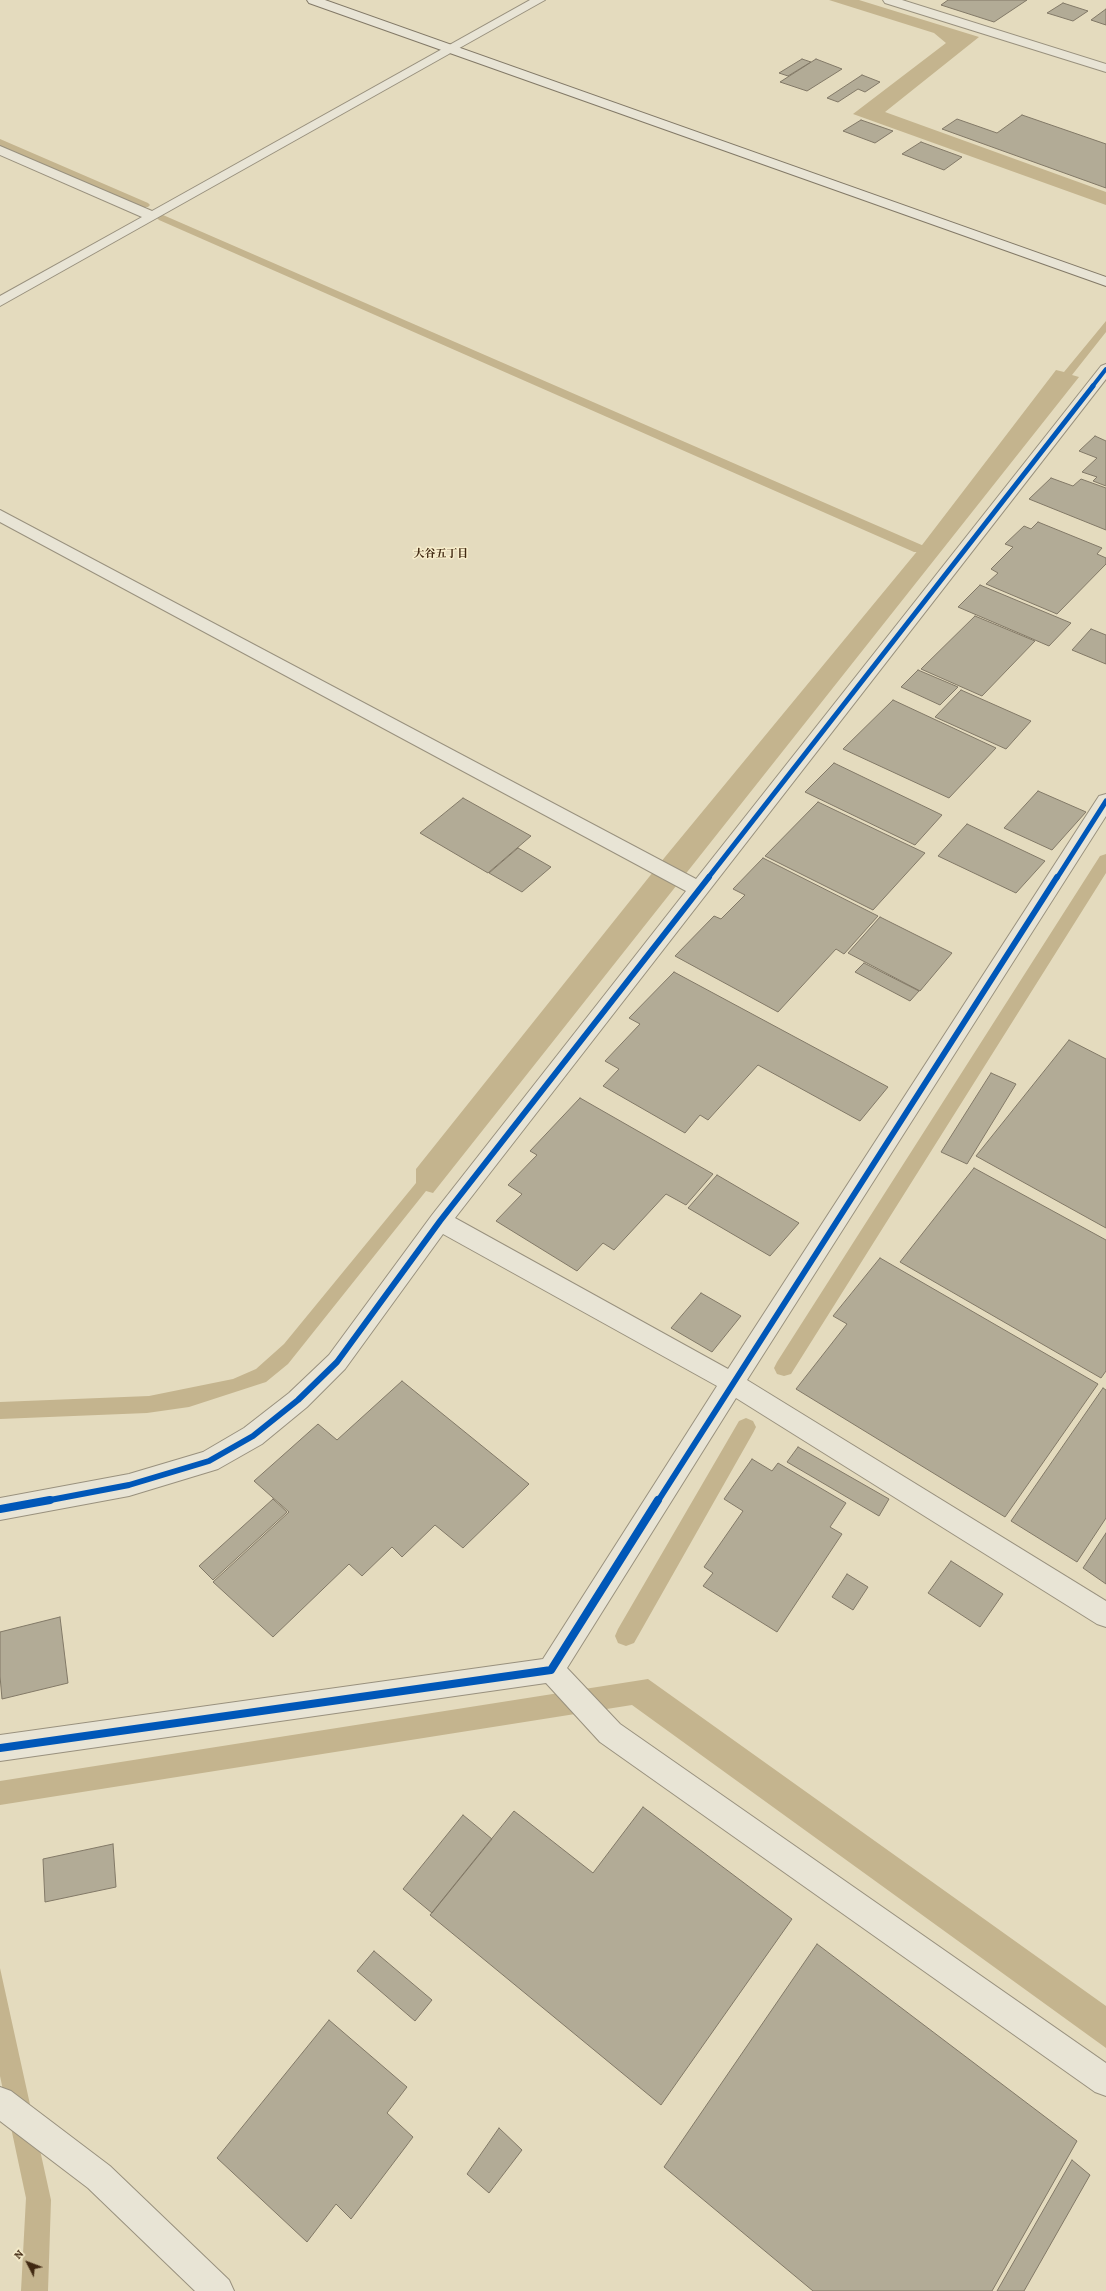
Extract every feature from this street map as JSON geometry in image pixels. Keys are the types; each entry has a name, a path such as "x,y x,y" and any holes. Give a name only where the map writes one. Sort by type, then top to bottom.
{"street":[{"path":"313,0 1106,282"},
{"path":"0,302 538,0"},
{"path":"889,0 1106,68"},
{"path":"0,150 152,216"},
{"path":"0,1509 129,1485 202,1464 253,1436 298,1400 337,1362 440,1221 1106,369"},
{"path":"0,515 700,890"},
{"path":"0,1748 551,1670 732,1383 1106,801"},
{"path":"440,1221 732,1383 1106,1615"},
{"path":"551,1670 610,1733 1106,2081"},
{"path":"0,2102 99,2177 218,2291"}],"shaded area":[{"path":"829,0 859,0 979,37 885,112 1106,192 1106,205 853,114 946,43 934,33"},
{"path":"1106,321 1106,332 1072,375 1079,377 433,1193 426,1191 288,1364 266,1382 189,1407 147,1413 0,1419 0,1402 149,1396 233,1379 256,1369 284,1344 416,1183 416,1169 665,857 919,549 1056,370 1064,372"},
{"path":"648,1679 1106,2006 1106,2048 632,1705 0,1805 0,1781"},
{"path":"0,1968 51,2200 48,2291 21,2291 26,2198 0,2076"}],"building":[{"path":"948,0 1027,0 994,22 941,5"},
{"path":"1063,3 1088,11 1073,21 1047,13"},
{"path":"1106,9 1106,25 1091,20"},
{"path":"802,59 811,62 788,76 779,73"},
{"path":"816,59 842,69 807,91 780,82"},
{"path":"862,75 880,82 865,92 858,89 838,102 827,98"},
{"path":"1022,115 1106,144 1106,188 942,129 957,119 997,133"},
{"path":"861,120 893,131 875,143 843,131"},
{"path":"921,142 962,157 944,170 902,154"},
{"path":"1095,436 1106,441 1106,486 1093,481 1097,477 1082,472 1097,458 1079,451"},
{"path":"1051,478 1073,486 1081,479 1106,488 1106,530 1029,499"},
{"path":"1038,522 1102,548 1097,554 1106,558 1106,564 1057,614 986,584 998,573 991,569 1013,547 1005,544 1024,526 1031,529"},
{"path":"980,585 1071,623 1049,646 958,607"},
{"path":"975,616 1035,641 982,696 921,669"},
{"path":"1091,629 1106,635 1106,664 1072,650"},
{"path":"918,670 958,687 940,705 901,687"},
{"path":"961,690 1031,721 1006,749 935,717"},
{"path":"893,700 996,748 949,798 843,749"},
{"path":"834,763 942,815 915,845 805,792"},
{"path":"1038,791 1086,812 1052,850 1004,828"},
{"path":"463,798 531,836 488,873 420,833"},
{"path":"818,802 925,853 873,910 765,856"},
{"path":"967,824 1045,861 1016,893 938,856"},
{"path":"518,848 551,867 522,892 489,873"},
{"path":"763,858 878,916 844,954 836,949 778,1012 675,956 714,916 721,919 745,895 733,889"},
{"path":"880,917 952,953 920,991 848,953"},
{"path":"864,963 919,991 910,1001 855,972"},
{"path":"674,972 888,1087 860,1121 758,1065 708,1120 700,1115 685,1133 603,1086 619,1069 605,1061 640,1024 629,1018"},
{"path":"1069,1040 1106,1059 1106,1228 976,1156"},
{"path":"991,1073 1016,1084 967,1164 941,1152"},
{"path":"580,1098 713,1174 686,1205 666,1194 614,1250 603,1243 577,1271 496,1221 522,1194 508,1185 537,1155 530,1151"},
{"path":"974,1168 1106,1240 1106,1371 1101,1378 900,1262"},
{"path":"717,1175 799,1223 770,1256 688,1208"},
{"path":"880,1258 1098,1384 1005,1517 796,1389 847,1324 833,1316"},
{"path":"701,1293 741,1316 712,1352 671,1328"},
{"path":"402,1381 529,1484 463,1548 435,1525 402,1557 392,1547 362,1576 349,1564 273,1637 213,1582 289,1512 254,1481 318,1424 337,1440"},
{"path":"1103,1388 1106,1390 1106,1518 1077,1562 1011,1521"},
{"path":"798,1447 889,1499 879,1516 787,1462"},
{"path":"752,1459 772,1471 778,1463 846,1503 830,1527 842,1534 777,1632 703,1586 713,1573 704,1567 743,1511 724,1499"},
{"path":"273,1499 287,1512 213,1580 199,1566"},
{"path":"1106,1533 1106,1584 1083,1568"},
{"path":"951,1561 1003,1594 980,1627 928,1593"},
{"path":"847,1574 868,1587 853,1610 832,1597"},
{"path":"60,1617 68,1683 2,1699 0,1676 0,1632"},
{"path":"643,1807 792,1919 661,2105 430,1915 514,1811 593,1873"},
{"path":"463,1815 492,1839 432,1913 403,1889"},
{"path":"113,1844 116,1887 45,1902 43,1859"},
{"path":"817,1944 1077,2141 992,2291 813,2291 664,2167"},
{"path":"374,1951 432,2000 415,2021 357,1971"},
{"path":"329,2020 407,2087 387,2113 413,2137 351,2219 336,2204 307,2242 217,2158"},
{"path":"499,2128 522,2150 489,2193 467,2174"},
{"path":"1072,2160 1090,2175 1024,2291 997,2291"}],"waterway":[{"path":"0,142 144,205"},
{"path":"163,218 919,549"},
{"path":"784,1368 1106,860"},
{"path":"626,1636 746,1427"}],"cycle path":[{"path":"0,1509 129,1485 209,1461 253,1436 298,1400 337,1362 440,1221 1106,369"},
{"path":"0,1748 551,1670 732,1383 1106,801"}],"district":[{"name":"大谷五丁目","path":"441,554"}]}
